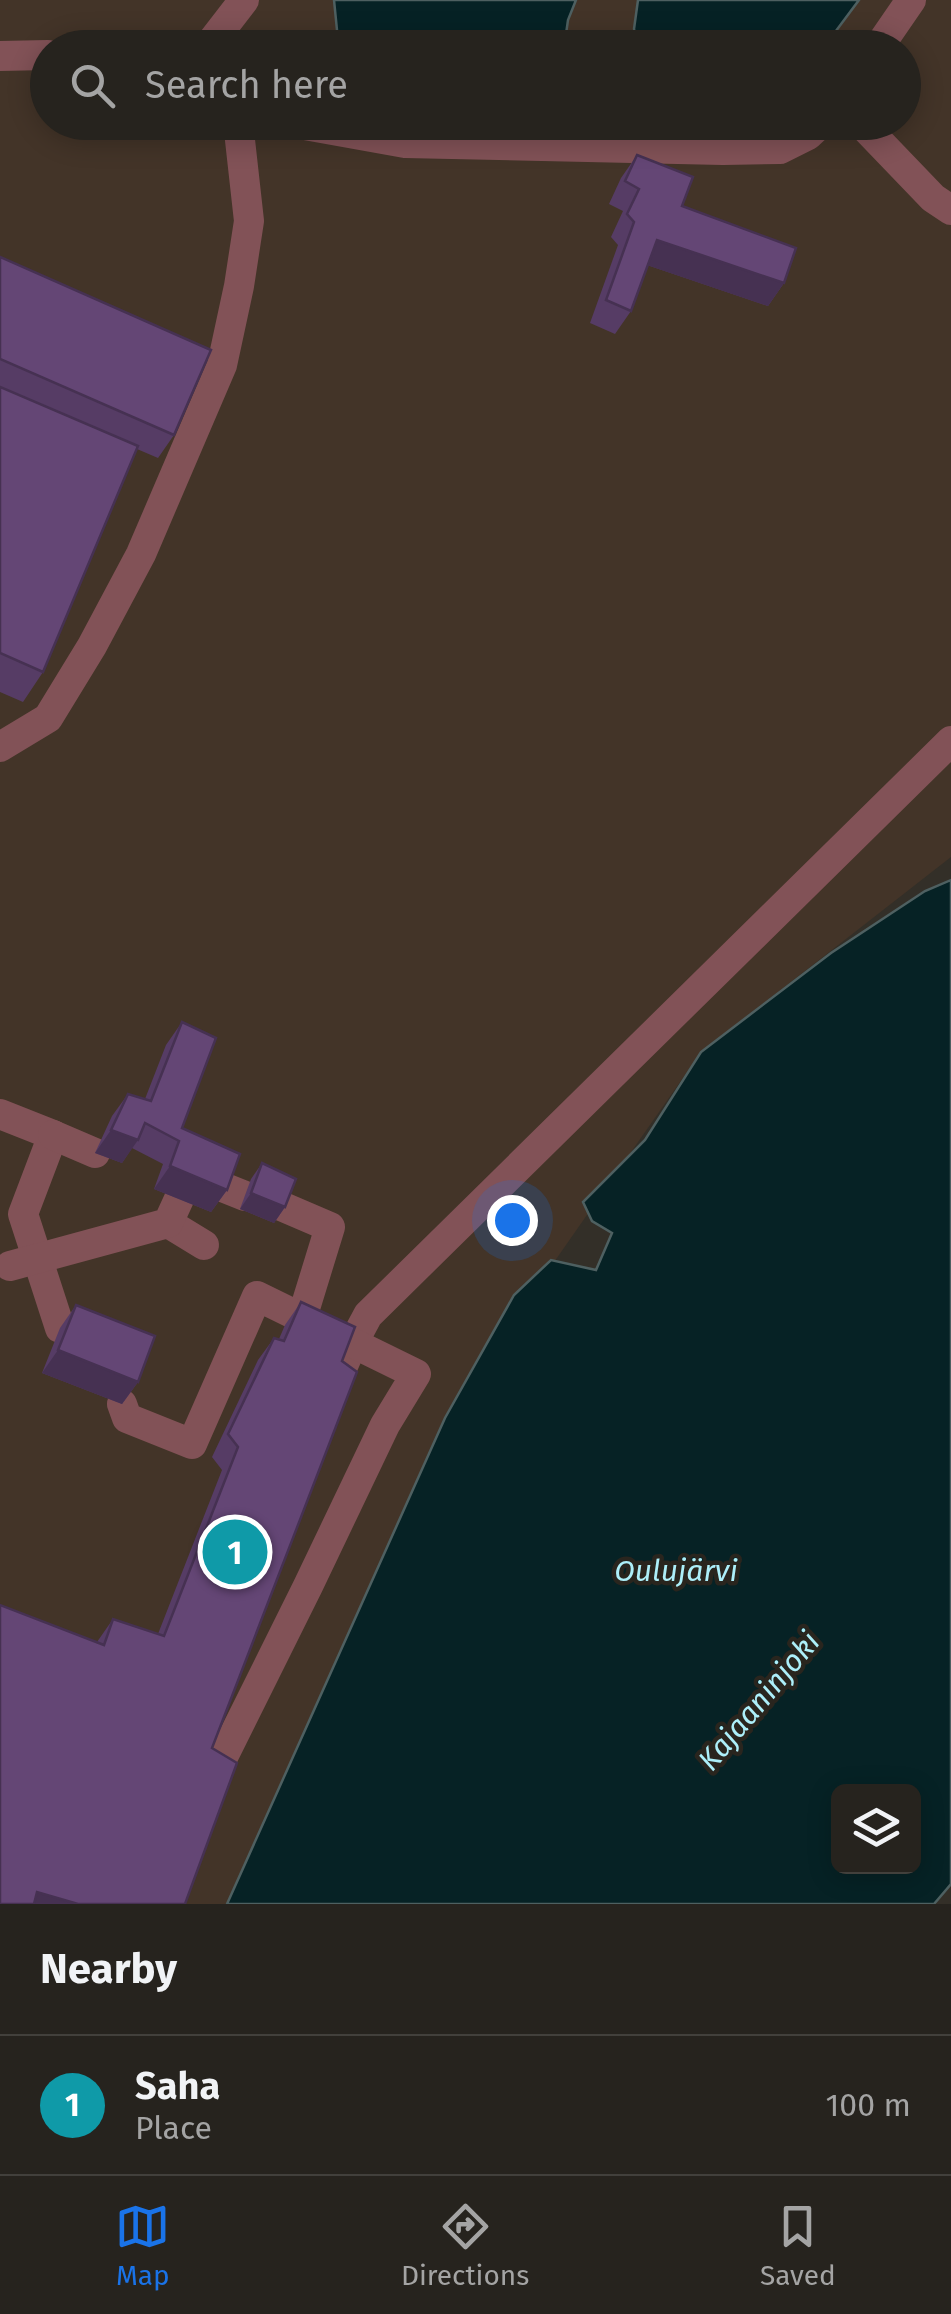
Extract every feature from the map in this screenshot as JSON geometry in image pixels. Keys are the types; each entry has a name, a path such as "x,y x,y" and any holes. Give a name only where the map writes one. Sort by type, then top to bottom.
{"street":[{"path":"221,30 244,0"},
{"path":"890,30 911,0"},
{"path":"0,56 30,55"},
{"path":"0,747 48,718 92,646 141,554 222,364 249,221 240,140"},
{"path":"389,140 723,150 780,149 798,140"},
{"path":"878,140 934,198 951,210"},
{"path":"334,1389 368,1315 951,741"},
{"path":"0,1114 95,1153"},
{"path":"53,1135 22,1214 24,1262 60,1328"},
{"path":"281,1206 330,1226 302,1318"},
{"path":"24,1262 174,1211 204,1244"},
{"path":"122,1404 127,1418 192,1444 256,1296 416,1374 385,1424 216,1771"}],"shaded area":[{"path":"0,0 951,0 951,857 701,1052 445,1418 227,1904 0,1904"}],"water":[{"path":"334,0 576,0 567,30 337,30"},
{"path":"638,0 859,0 837,30 634,29"},
{"name":"Oulujärvi","path":"951,880 951,1884 934,1904 227,1904 445,1418 514,1295 551,1260 596,1270 612,1233 592,1221 583,1202 645,1140 701,1052 831,953 925,891"}],"building":[{"path":"637,155 693,177 682,206 796,248 784,283 657,240 631,311 606,300 634,222 627,214 639,189 625,181"},
{"path":"0,257 211,350 174,435 0,359"},
{"path":"0,387 138,446 43,672 0,653"},
{"path":"182,1022 216,1038 182,1128 240,1154 227,1190 170,1166 179,1141 145,1123 138,1140 111,1130 128,1094 151,1101"},
{"path":"262,1163 296,1179 285,1207 251,1193"},
{"path":"301,1302 355,1327 342,1361 357,1372 212,1748 237,1763 185,1904 78,1904 37,1892 34,1904 0,1904 0,1605 104,1645 113,1619 164,1636 238,1447 228,1434 274,1338 284,1341"},
{"path":"76,1305 155,1336 138,1382 58,1350"}],"place":[{"name":"Saha","path":"235,1552"}],"water label":[{"name":"Kajaaninjoki","path":"759,1701"}]}
